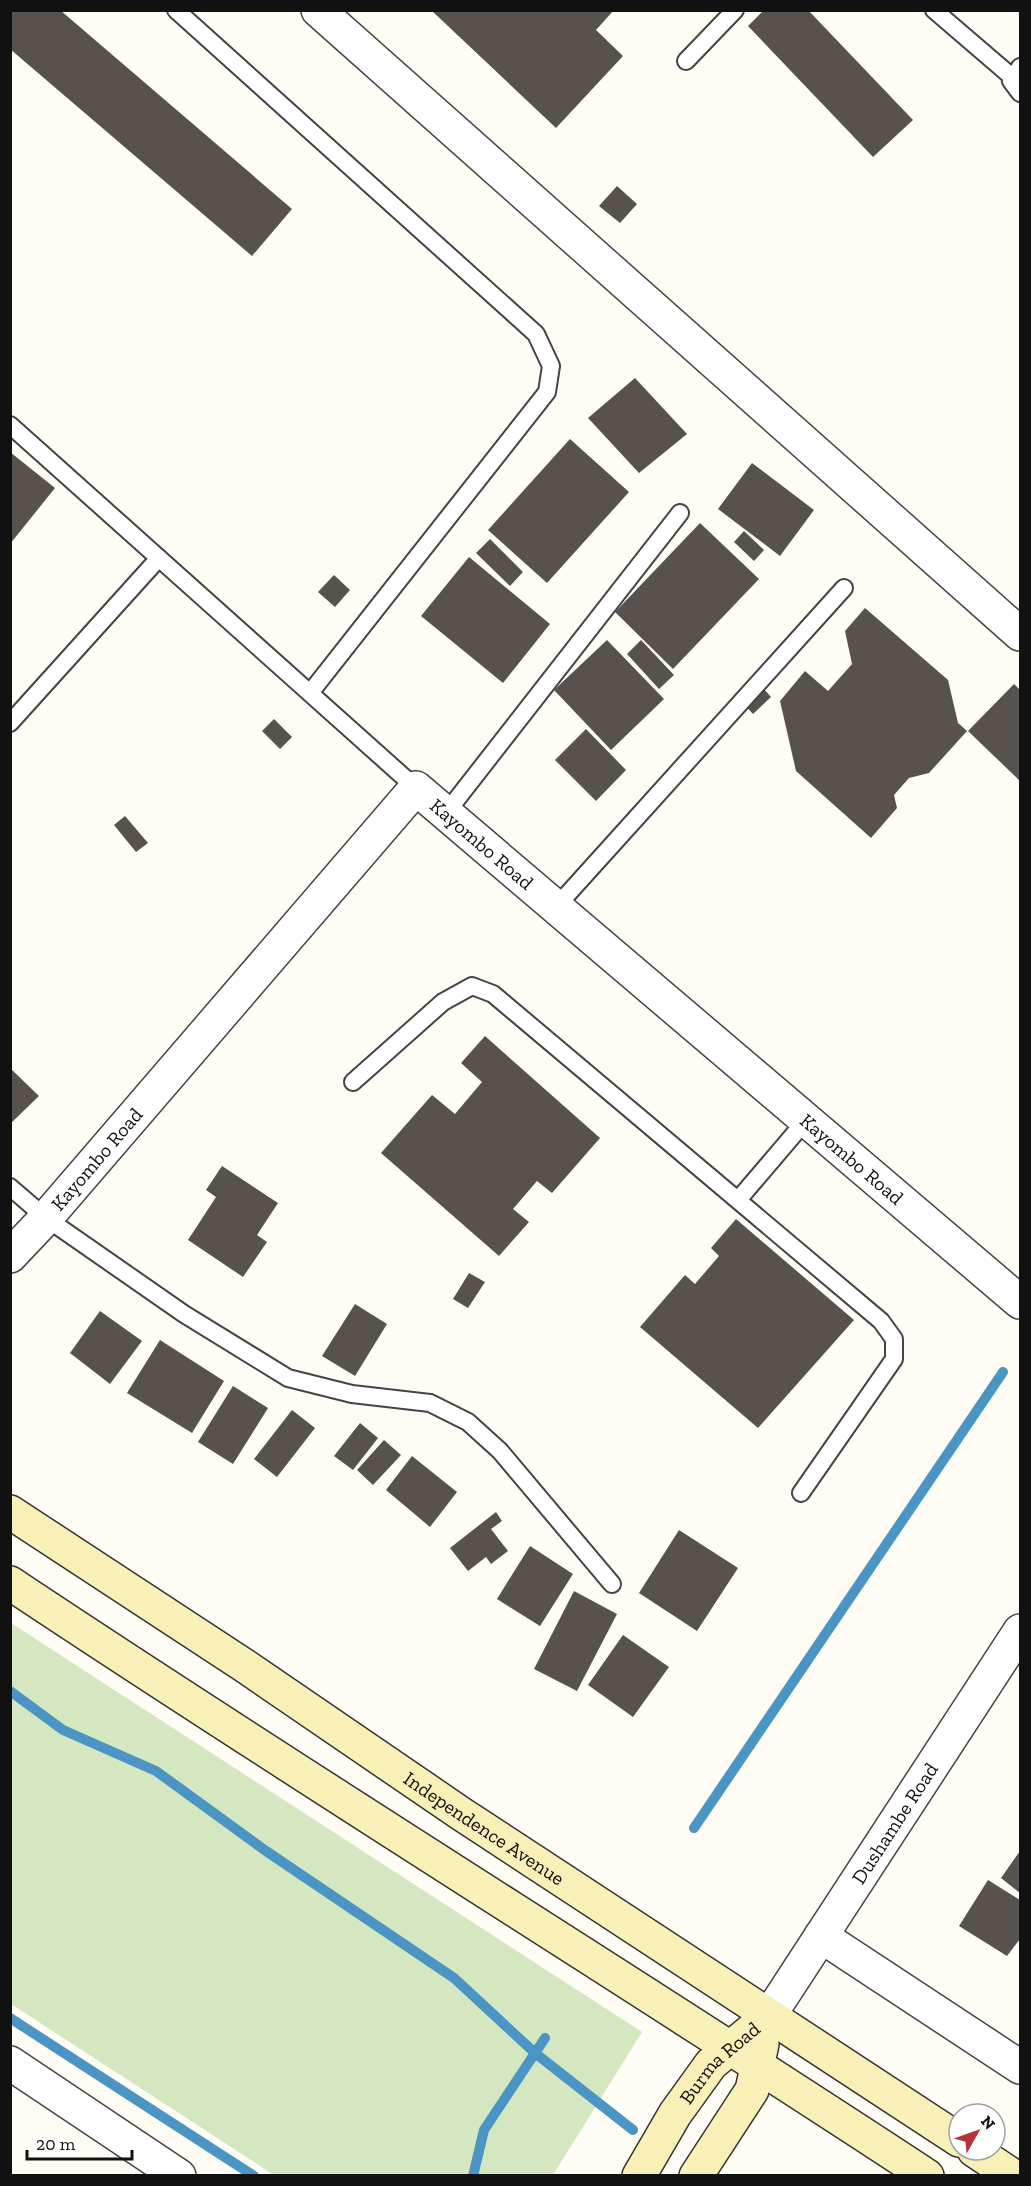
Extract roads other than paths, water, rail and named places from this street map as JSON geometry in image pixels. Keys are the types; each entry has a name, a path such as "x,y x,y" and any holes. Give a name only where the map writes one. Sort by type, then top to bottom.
{"main road":[{"name":"Independence Avenue","path":"10,1512 947,2132"},
{"path":"10,1583 210,1716 927,2175"},
{"name":"Burma Road","path":"639,2175 675,2114 711,2064 744,2056 769,2016"},
{"name":"Burma Road","path":"696,2175 752,2090 744,2056"},
{"path":"993,2162 1013,2175"}],"street":[{"path":"318,10 1020,634"},
{"name":"Kayombo Road","path":"10,1256 46,1218 416,788 1020,1302"},
{"name":"Dushambe Road","path":"769,2016 1020,1631"},
{"path":"821,1936 1020,2067"},
{"path":"10,2063 179,2175"}],"lane":[{"path":"176,10 536,334 551,366 547,392 310,693"},
{"path":"686,61 735,10"},
{"path":"934,10 1016,72 1013,86 1020,93"},
{"path":"10,424 416,788"},
{"path":"446,813 680,513"},
{"path":"10,723 159,558"},
{"path":"556,907 844,588"},
{"path":"353,1082 443,1002 472,986 493,994 881,1321 894,1339 894,1359 801,1493"},
{"path":"738,1200 807,1119"},
{"path":"10,1187 46,1218 184,1314 288,1378 352,1394 430,1403 468,1422 500,1451 612,1584"}],"waterway":[{"path":"694,1828 1003,1372"},
{"path":"10,1691 63,1730 156,1771 266,1851 454,1978 535,2053 633,2130"},
{"path":"10,2018 254,2176"},
{"path":"473,2176 484,2130 545,2038"}]}
